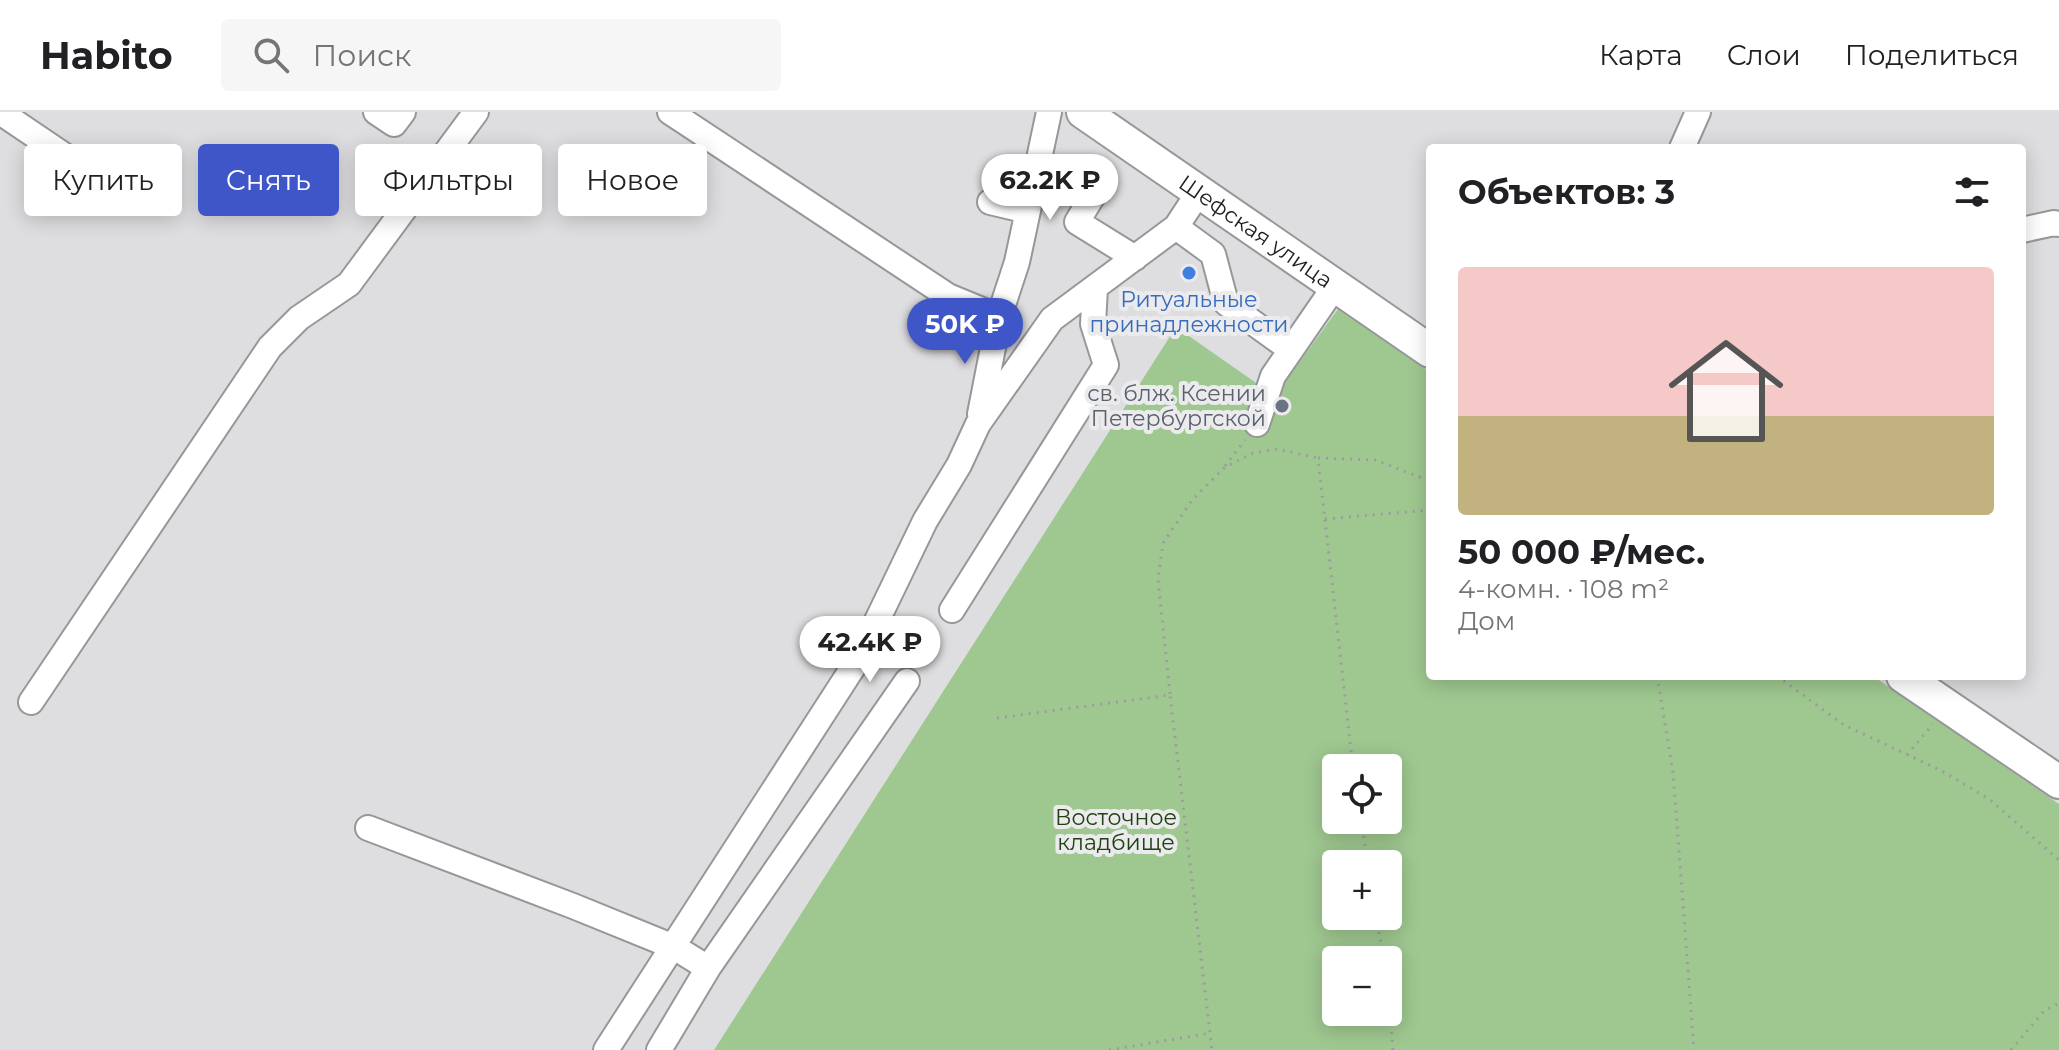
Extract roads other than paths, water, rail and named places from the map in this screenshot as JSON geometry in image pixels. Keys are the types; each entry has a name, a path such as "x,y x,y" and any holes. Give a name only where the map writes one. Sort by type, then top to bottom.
{"main road":[{"name":"Шефская улица","path":"1083,112 1426,348"},
{"path":"1909,680 2059,782"}],"street":[{"path":"0,112 47,144"},
{"path":"376,112 394,124 403,112"},
{"path":"31,702 270,347 299,318 349,284 476,112"},
{"path":"670,112 948,296 999,317"},
{"path":"978,424 999,317 1017,262 1049,112"},
{"path":"1684,144 1698,112"},
{"path":"1095,192 1077,222 1135,258"},
{"path":"606,1050 859,658 925,521 959,465 978,424 1052,319 1176,227 1199,192"},
{"path":"990,202 1028,211"},
{"path":"2026,229 2059,224"},
{"path":"1176,227 1213,254 1226,303 1291,350"},
{"path":"1257,424 1273,376 1335,286"},
{"path":"952,610 1106,365 1093,324 1095,288"},
{"path":"659,1050 708,968 907,681"},
{"path":"368,828 674,947 708,968"}],"place":[{"name":"Ритуальные принадлежности","path":"1189,273"},
{"name":"св. блж. Ксении Петербургской","path":"1282,406"}],"park label":[{"name":"Восточное кладбище","path":"1116,830"}]}
